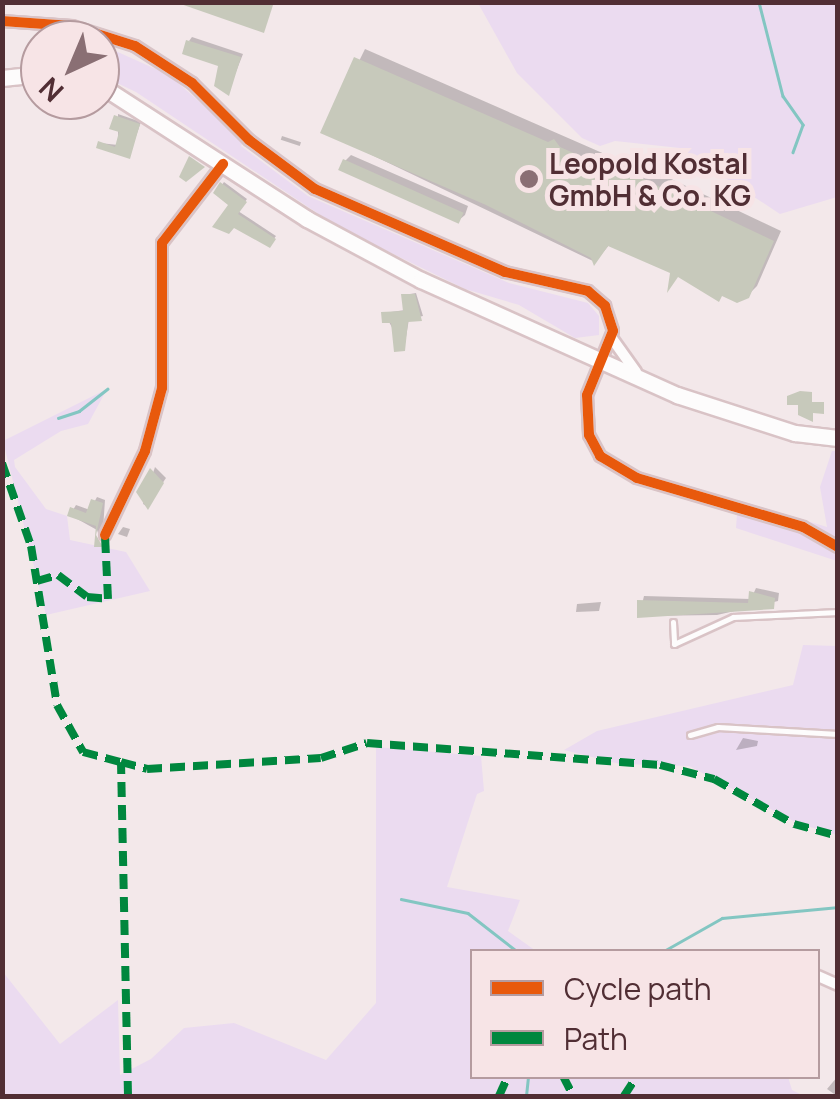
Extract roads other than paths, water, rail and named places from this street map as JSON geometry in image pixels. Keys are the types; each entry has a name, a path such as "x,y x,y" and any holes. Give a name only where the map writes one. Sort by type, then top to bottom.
{"main road":[{"path":"120,97 390,264 643,380 736,417 838,438"}],"street":[{"path":"2,21 72,26 135,46 192,83 299,179 505,272 588,291 610,316 611,336 587,395 589,436 619,470 803,527 838,546"},
{"path":"105,536 146,450 162,388 162,244 223,164"},
{"path":"611,336 643,380"}],"lane":[{"path":"673,622 674,644 733,616 838,612"},
{"path":"690,735 718,727 838,734"}],"waterway":[{"path":"759,2 783,96 803,125 793,152"},
{"path":"58,418 79,411 107,389"},
{"path":"401,899 468,913 514,949"},
{"path":"667,949 722,918 838,907"},
{"path":"526,1096 528,1079"}],"place":[{"name":"Leopold Kostal GmbH & Co. KG","path":"529,179"}]}
